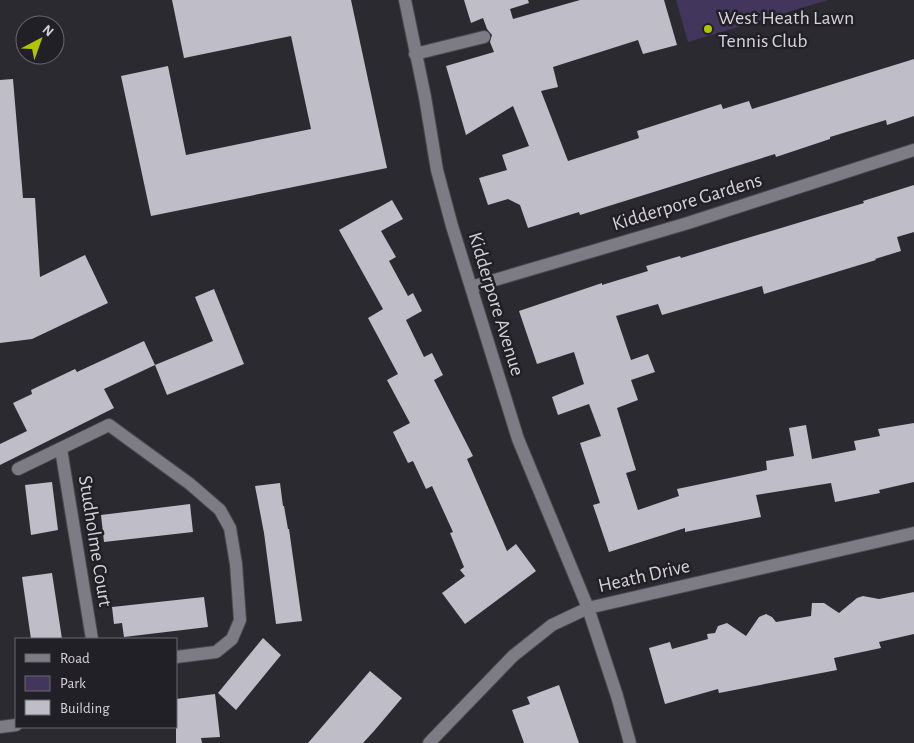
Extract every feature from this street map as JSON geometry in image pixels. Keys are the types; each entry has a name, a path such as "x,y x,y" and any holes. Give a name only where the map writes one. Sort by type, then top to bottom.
{"street":[{"name":"Kidderpore Avenue","path":"405,0 425,96 437,170 471,287 518,439 588,608 617,696 630,743"},
{"path":"415,54 484,37"},
{"name":"Kidderpore Gardens","path":"471,287 688,223 914,150"},
{"path":"18,469 109,425 190,484 220,510 230,528 236,564 240,620 232,639 216,652 178,657"},
{"name":"Studholme Court","path":"61,449 92,638"},
{"name":"Heath Drive","path":"429,743 513,656 552,625 588,608 914,533"},
{"path":"0,726 15,725"}],"green space":[{"name":"West Heath Lawn Tennis Club","path":"676,0 828,0 688,42"}],"building":[{"path":"172,0 351,0 387,168 151,216 121,76 168,66 186,155 311,129 291,36 184,58"},
{"path":"464,0 528,0 529,3 510,9 513,19 580,0 664,0 677,45 643,54 638,40 553,67 558,87 541,91 568,161 639,138 637,131 721,104 723,109 749,101 752,109 914,59 914,116 887,125 886,120 830,137 830,139 776,157 775,154 580,215 579,212 528,228 520,205 508,199 488,205 479,178 507,170 502,155 529,146 513,106 466,135 446,66 494,52 490,42 492,35 487,29 483,18 471,23"},
{"path":"13,79 23,198 35,198 40,277 85,255 108,303 32,339 0,343 0,80"},
{"path":"914,185 914,232 897,237 901,251 764,294 762,286 662,315 658,304 616,316 631,360 648,354 655,372 631,380 638,400 617,408 636,470 626,473 638,510 679,496 677,489 767,470 766,461 794,456 789,428 806,425 812,459 856,450 854,441 880,436 878,429 914,423 914,482 879,490 880,493 835,502 831,483 756,495 761,517 685,532 685,528 609,552 593,505 600,503 580,443 601,436 589,404 558,415 552,397 584,384 574,352 537,364 519,311 602,283 602,285 648,271 646,266 680,256 681,258 864,203 863,201"},
{"path":"392,200 403,219 381,231 396,257 389,261 408,296 413,293 422,311 406,320 424,357 432,353 443,375 434,380 473,456 467,459 507,551 516,544 536,571 465,624 442,593 465,576 460,570 464,567 450,533 453,532 432,486 426,489 413,461 408,463 393,432 410,423 387,380 398,374 368,318 383,309 339,230"},
{"path":"214,289 244,364 167,395 155,365 213,341 195,297"},
{"path":"144,341 155,365 104,389 114,408 0,465 0,444 27,431 13,403 32,394 31,390 75,369 77,372"},
{"path":"52,482 58,530 31,535 25,485"},
{"path":"280,483 289,529 302,621 276,624 264,533 255,486"},
{"path":"190,504 193,532 104,542 101,515"},
{"path":"52,573 62,638 31,638 22,577"},
{"path":"914,592 914,634 879,642 881,648 834,658 837,670 719,693 718,689 665,704 649,648 670,642 672,649 708,639 707,634 715,633 718,626 727,623 746,636 759,617 766,614 776,622 811,616 812,603 824,603 839,613 857,598 863,596 879,599"},
{"path":"204,597 208,627 124,637 122,623 114,624 112,607"},
{"path":"263,638 281,655 236,710 218,693"},
{"path":"370,671 402,698 374,731 363,743 308,743"},
{"path":"559,685 579,743 524,743 512,710 530,704 527,697"},
{"path":"215,694 220,737 201,738 202,743 176,743 178,699"}],"place":[{"name":"West Heath Lawn Tennis Club","path":"708,29"}]}
